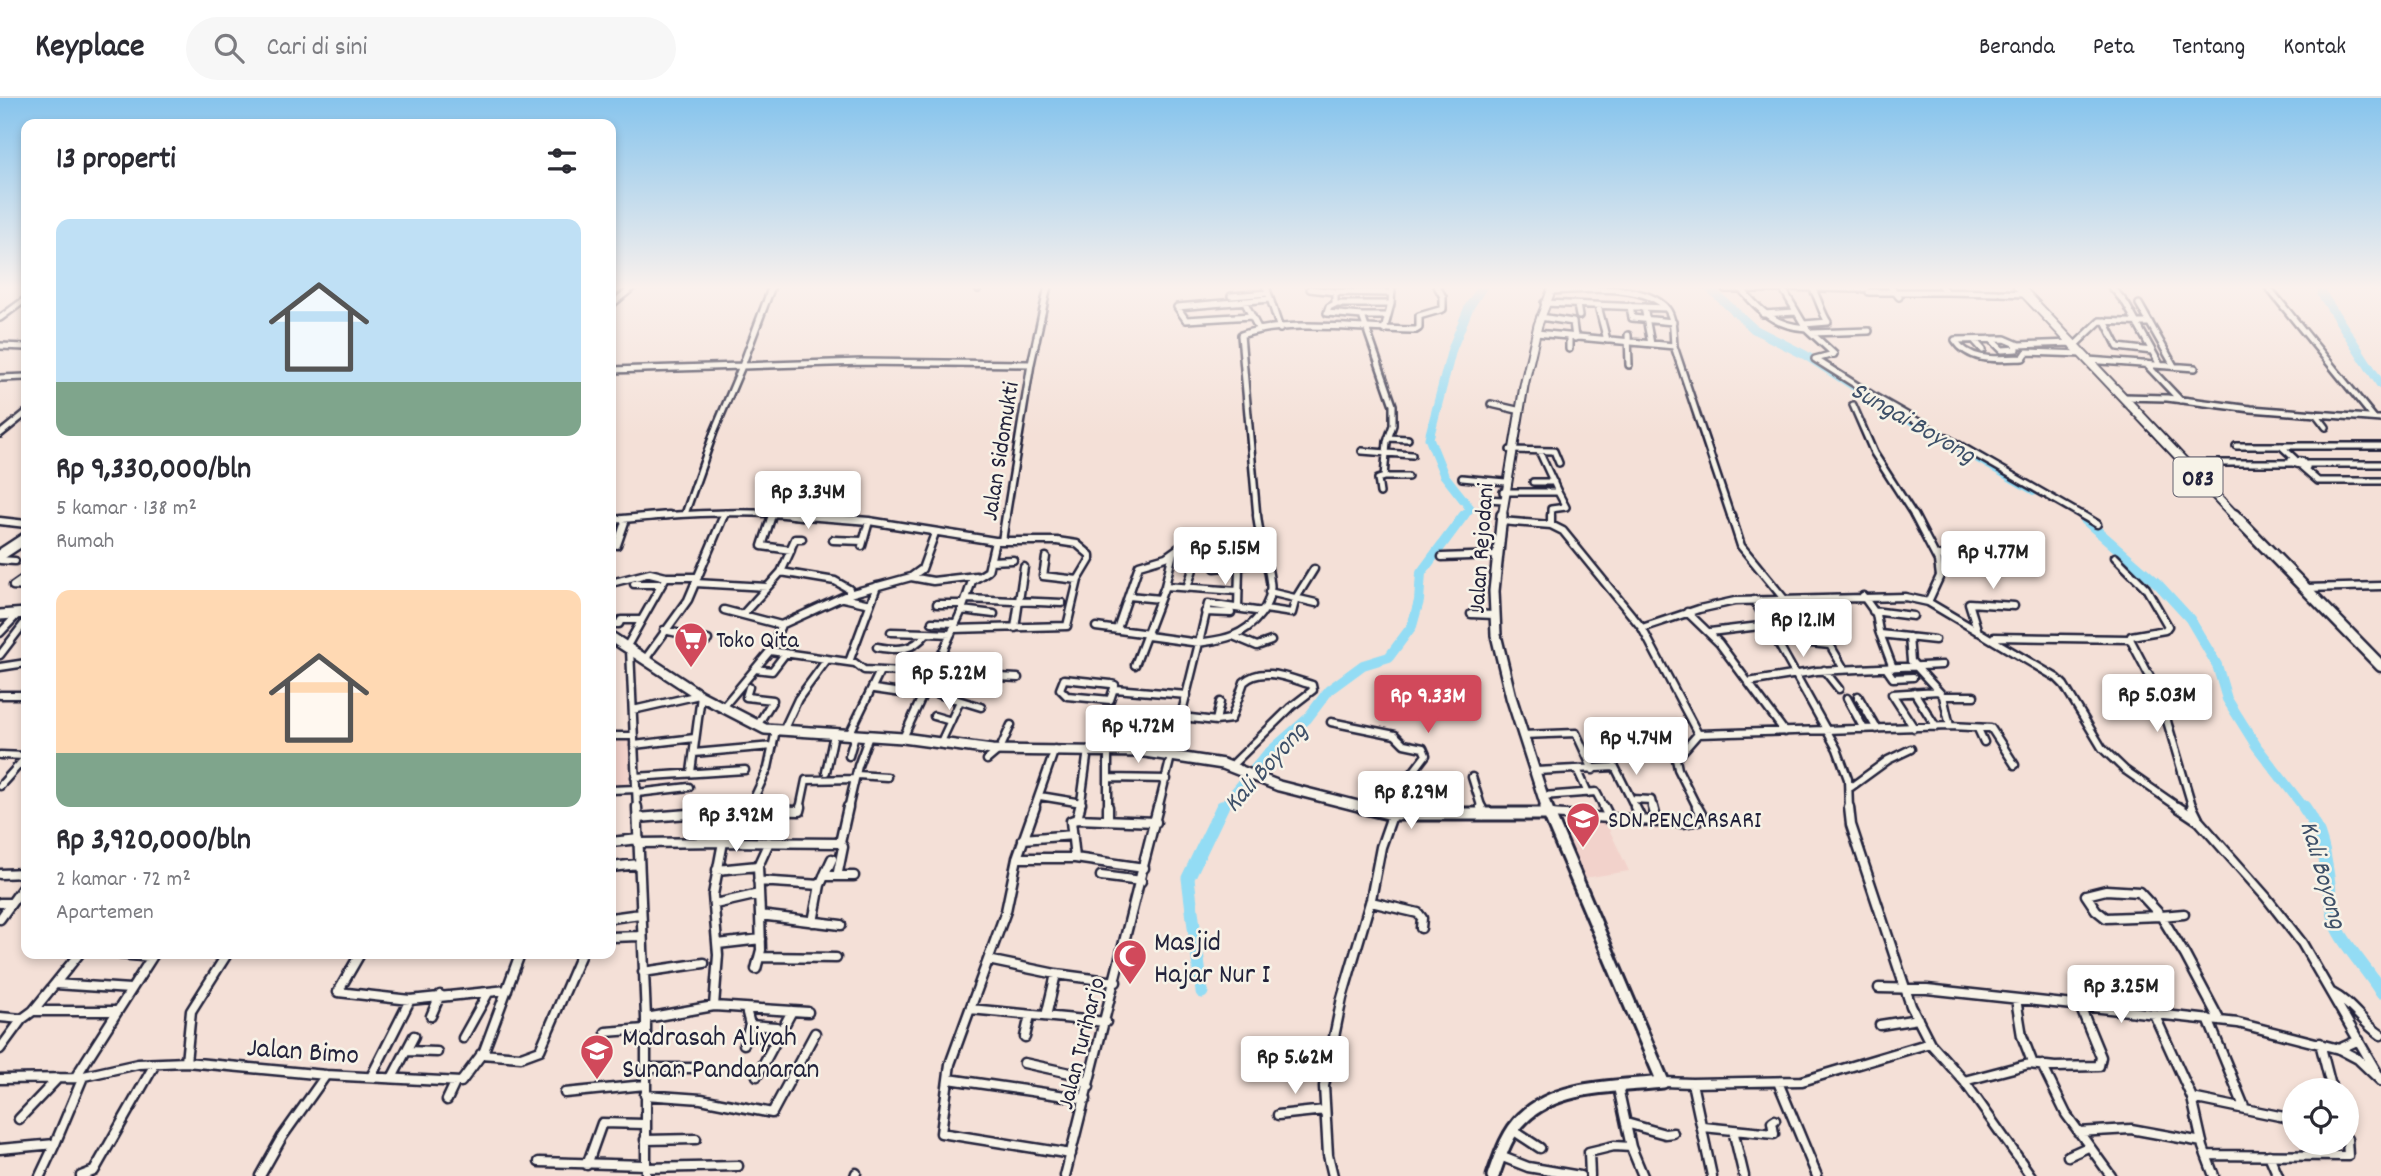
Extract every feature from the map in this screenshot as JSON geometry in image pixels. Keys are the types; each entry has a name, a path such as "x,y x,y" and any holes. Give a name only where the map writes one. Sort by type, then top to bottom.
{"main road":[{"name":"Jalan Rejodani","path":"1535,336 1516,414 1504,491 1497,555 1494,615 1496,637 1521,735 1543,796 1663,1082"},
{"name":"083","path":"2066,336 2303,588 2381,666"},
{"path":"0,557 21,542"},
{"path":"0,615 21,613"},
{"path":"616,640 646,658 698,696 724,706 757,726 779,731 903,738 1000,749 1172,755 1235,768 1279,786 1392,814 1550,814"},
{"path":"1493,1176 1500,1156 1523,1118 1547,1103 1572,1094 1663,1082"}],"street":[{"path":"685,513 753,336"},
{"name":"Jalan Sidomukti","path":"990,561 998,541 1037,336"},
{"path":"1096,627 1199,643 1233,636 1258,619 1264,611 1271,583 1259,539 1241,336"},
{"path":"1368,336 1393,405 1393,425 1385,454 1384,477"},
{"path":"1567,336 1674,346"},
{"path":"1605,336 1607,341"},
{"path":"1628,336 1629,365"},
{"path":"1649,336 1651,344"},
{"path":"1674,336 1674,346 1741,546 1798,616"},
{"path":"1816,336 1834,354 1815,359 1875,397 2097,524"},
{"path":"2080,351 2088,336"},
{"path":"2112,336 2116,345 2152,351"},
{"path":"2144,336 2160,365"},
{"path":"2157,336 2174,366"},
{"path":"2308,336 2374,418"},
{"path":"1569,349 1572,337"},
{"path":"2080,351 2027,352 2023,358 1977,358 1967,354 1954,340 2005,340 2016,344 2051,344 2133,362 2195,368"},
{"path":"1974,340 1983,350"},
{"path":"1990,340 2002,350 2016,349 2016,344"},
{"path":"0,346 21,347"},
{"path":"2125,348 2133,362"},
{"path":"616,370 862,362 1031,364"},
{"path":"2146,364 2180,400"},
{"path":"0,378 21,377"},
{"path":"2122,397 2381,419"},
{"path":"1491,404 1516,414"},
{"path":"1853,405 1874,453 1909,506 1935,555 1940,576 1928,603"},
{"path":"2316,414 2326,427"},
{"path":"0,434 21,417"},
{"path":"1388,438 1408,439"},
{"path":"2236,446 2381,446"},
{"path":"2281,446 2294,461"},
{"path":"1510,450 1555,452 1559,463"},
{"path":"1362,451 1412,455"},
{"path":"1539,451 1566,507 1552,509 1551,525"},
{"path":"2184,463 2294,461 2305,465 2381,464"},
{"path":"2305,465 2318,481 2381,481"},
{"path":"1380,492 1378,479 1408,477"},
{"path":"1462,478 1504,491 1558,492"},
{"path":"1533,482 1554,482"},
{"path":"1485,499 1504,491"},
{"path":"616,520 685,513 725,513 869,521 998,541 1056,541 1077,544 1090,555 1090,560 1078,580 1067,626 953,628 927,633 891,632"},
{"path":"646,658 688,600 725,513"},
{"path":"772,514 762,546 791,548"},
{"path":"617,545 626,519"},
{"path":"0,521 21,523"},
{"path":"833,540 863,544 869,521"},
{"path":"1502,521 1551,525 1563,531 1642,628 1698,734"},
{"path":"724,706 769,651 781,625 849,594 911,577 922,569 935,533"},
{"path":"1117,629 1139,565 1206,537 1241,541 1259,539"},
{"path":"744,613 781,572 795,539 802,539"},
{"path":"1935,555 1954,556 1960,561 1971,562 1976,557 1995,559 1998,557 1996,552 2014,551"},
{"path":"1135,665 1166,586 1173,553"},
{"path":"1442,557 1497,555"},
{"path":"0,557 15,561"},
{"path":"1046,557 1043,576 1078,580"},
{"path":"1992,638 2130,639 2132,636 2159,632 2168,626 2158,605 2137,576 2115,557"},
{"path":"911,577 916,580 946,583 988,571 990,561 1013,560"},
{"path":"1215,568 1239,568 1266,563"},
{"path":"1187,588 1194,566"},
{"path":"1015,628 1021,602 1024,567"},
{"path":"1238,608 1239,568"},
{"path":"1231,613 1205,612 1209,604 1290,614 1296,598 1314,569"},
{"path":"781,572 835,581 849,590 849,594"},
{"path":"616,582 650,573 767,587"},
{"path":"903,738 976,576"},
{"path":"646,1170 646,1018 640,936 640,841 628,648 666,577"},
{"path":"21,581 13,587 21,587"},
{"path":"635,584 661,584"},
{"path":"849,662 877,586"},
{"path":"1166,586 1238,592"},
{"path":"2303,588 2381,586"},
{"path":"1269,592 1316,603"},
{"path":"1129,596 1160,599"},
{"path":"1863,596 1873,611 1893,678 1913,677"},
{"path":"1642,628 1687,612 1736,601 1909,596 1928,603 1992,638 2057,678 2102,748 2125,770 2199,821 2266,897 2302,943 2381,1080"},
{"path":"841,598 870,604"},
{"path":"1829,598 1835,611"},
{"path":"1754,600 1797,673 1851,787 1848,814 1905,988 1918,1019 1930,1043 1964,1081 2031,1176"},
{"path":"937,604 1062,603"},
{"path":"1978,632 1969,603 2014,606"},
{"path":"964,605 994,614"},
{"path":"724,610 744,613 781,625"},
{"path":"1873,611 1913,616"},
{"name":"Jalan Turiharjo","path":"1065,1176 1167,779 1205,612"},
{"path":"1687,612 1710,632 1785,732"},
{"path":"0,634 21,614"},
{"path":"1471,614 1494,615"},
{"path":"616,624 621,620 641,620"},
{"path":"932,622 953,628"},
{"path":"1710,632 1768,625"},
{"path":"0,655 21,628"},
{"path":"664,630 708,640"},
{"path":"877,647 913,648 919,645 927,633"},
{"path":"1880,634 1935,640"},
{"path":"1233,636 1257,648 1263,647 1271,640"},
{"path":"1909,637 1910,661 1941,693 1950,726"},
{"path":"2130,639 2159,694 2190,803 2199,821"},
{"path":"1811,643 1830,645 1843,669"},
{"path":"769,651 826,661 849,662 864,670 1018,678"},
{"path":"755,669 772,671 785,654"},
{"path":"714,1006 718,944 713,895 723,842 736,819 748,810 768,768 779,731 826,661"},
{"path":"0,667 21,664"},
{"path":"1748,682 1824,670 1942,665"},
{"path":"1824,670 1839,689"},
{"path":"849,756 852,735 862,706 874,689 880,671"},
{"path":"938,694 950,674"},
{"path":"1182,717 1216,722 1231,719 1245,682 1254,675 1263,674 1314,687 1235,768"},
{"path":"940,744 951,721 963,675"},
{"path":"1064,679 1111,684 1115,685 1115,690 1110,700 1067,696 1060,690 1064,679"},
{"path":"749,687 746,697 773,700 757,726"},
{"path":"874,689 938,694 981,707"},
{"path":"1115,690 1187,695"},
{"path":"1914,692 1936,727"},
{"path":"1914,728 1892,695 1914,692 1974,696"},
{"path":"0,695 21,695"},
{"path":"633,710 698,696 691,772"},
{"path":"1858,696 1877,729"},
{"path":"1847,698 1864,729"},
{"path":"1216,722 1220,702"},
{"path":"934,716 951,721"},
{"path":"1331,722 1395,735 1404,744 1420,747 1425,751 1426,757 1407,780 1392,814 1381,847 1371,902 1342,998 1321,1110 1333,1176"},
{"path":"987,760 1000,749 1011,725"},
{"path":"1550,814 1657,822 1684,823 1699,820 1701,814 1678,769 1676,759 1698,734 1950,726 1991,728 2015,765"},
{"path":"1978,729 1984,742"},
{"path":"1521,735 1576,733 1593,770"},
{"path":"826,772 834,734"},
{"path":"840,843 869,736"},
{"path":"616,737 634,740 695,738"},
{"path":"694,753 773,746"},
{"path":"1055,750 1017,858 1006,911 950,1064 941,1133 1071,1154"},
{"path":"1077,819 1082,803 1088,750"},
{"path":"1851,787 1889,761 1895,753 1911,750"},
{"path":"1108,751 1108,820"},
{"path":"0,755 21,758"},
{"path":"0,786 21,762"},
{"path":"1536,771 1578,771 1615,767 1642,821"},
{"path":"635,777 745,769"},
{"path":"1578,771 1588,793"},
{"path":"1472,776 1484,815"},
{"path":"748,810 800,811 806,780 887,777"},
{"path":"1108,778 1167,779"},
{"path":"616,790 689,786"},
{"path":"1543,796 1598,793 1610,819"},
{"path":"1040,796 1082,803"},
{"path":"1632,799 1651,800 1657,822"},
{"path":"638,818 713,812"},
{"path":"1075,858 1071,821 1156,822"},
{"path":"1023,839 1073,835"},
{"path":"616,842 840,843 844,847 838,872"},
{"path":"757,969 761,939 758,866 769,842"},
{"path":"1017,858 1075,858 1144,868"},
{"path":"813,922 820,885 832,859"},
{"path":"616,866 638,864"},
{"path":"717,870 758,866"},
{"path":"0,874 21,873"},
{"path":"824,876 855,876"},
{"path":"1101,876 1141,881"},
{"path":"758,881 820,885"},
{"path":"0,919 21,890"},
{"path":"2184,914 2160,916 2102,918 2086,895 2128,890 2143,894 2160,916 2194,971 2220,1021"},
{"path":"715,904 759,894"},
{"path":"1371,902 1418,913 1422,920 1421,928"},
{"path":"0,903 11,903"},
{"path":"616,917 640,914"},
{"path":"760,915 841,925"},
{"path":"616,937 640,936"},
{"path":"718,944 761,939"},
{"path":"760,957 836,958"},
{"path":"0,1049 22,1019 33,1011 75,959"},
{"path":"40,1176 55,1144 79,1077 116,1011 150,959"},
{"path":"186,1062 191,1011 224,959"},
{"path":"357,959 338,992 410,1000 507,990"},
{"path":"447,1100 455,1083 463,1081 481,1054 518,959"},
{"path":"481,1054 522,1057 540,1050 579,959"},
{"path":"988,960 1056,974 1116,982"},
{"path":"643,972 704,963"},
{"path":"1046,1016 1056,974"},
{"path":"55,984 130,989"},
{"path":"1879,988 1905,988 2220,1021 2339,1049 2358,1059 2381,1080"},
{"path":"2330,992 2342,997 2361,1022 2381,1035"},
{"path":"463,1038 488,993"},
{"path":"431,1016 440,995"},
{"path":"2016,999 2022,1037 2066,1114 2111,1176"},
{"path":"371,1077 410,1000"},
{"path":"646,1018 714,1006 808,1012"},
{"path":"1964,1081 2014,1066 2088,1068 2102,1063 2080,1006"},
{"path":"746,1009 750,1024 746,1040 771,1039"},
{"path":"970,1009 1106,1022"},
{"path":"33,1011 116,1011"},
{"path":"757,1076 793,1011"},
{"path":"2154,1014 2192,1098 2202,1142 2214,1176"},
{"path":"1025,1037 1030,1015"},
{"path":"0,1017 22,1019"},
{"path":"1880,1025 1918,1019"},
{"path":"2208,1019 2245,1109"},
{"path":"750,1024 776,1027"},
{"path":"606,1032 645,1029"},
{"path":"645,1095 701,1099 772,1113 815,1032"},
{"path":"392,1078 414,1036"},
{"path":"2339,1049 2359,1040"},
{"path":"1663,1082 1802,1081 1930,1043"},
{"path":"2320,1043 2329,1078"},
{"path":"406,1051 437,1052"},
{"name":"Jalan Bimo","path":"0,1079 79,1077 118,1068 186,1062 455,1083"},
{"path":"1024,1063 1079,1074 1089,1087"},
{"path":"81,1176 94,1171 155,1064"},
{"path":"645,1068 695,1068"},
{"path":"260,1176 282,1137 326,1075"},
{"path":"19,1119 58,1078"},
{"path":"949,1079 1086,1099"},
{"path":"1778,1082 1795,1132 1804,1142 1817,1176"},
{"path":"1692,1083 1712,1176"},
{"path":"565,1093 645,1085"},
{"path":"1618,1087 1631,1147 1643,1176"},
{"path":"2192,1098 2282,1117"},
{"path":"1278,1115 1321,1110"},
{"path":"1703,1127 1774,1134 1774,1120"},
{"path":"587,1165 602,1123 645,1124"},
{"path":"1626,1123 1673,1133"},
{"path":"2078,1132 2131,1129 2202,1142"},
{"path":"1733,1130 1744,1176"},
{"path":"1514,1131 1539,1148"},
{"path":"645,1140 696,1139"},
{"path":"0,1149 55,1144"},
{"path":"1590,1176 1589,1152 1614,1146 1631,1147"},
{"path":"2068,1156 2088,1147"},
{"path":"2206,1155 2348,1155"},
{"path":"1500,1156 1528,1167 1580,1176"},
{"path":"2269,1156 2278,1176"},
{"path":"539,1162 646,1170 738,1166"}],"shaded area":[{"path":"616,737 630,737 629,788 616,789"},
{"name":"SDN PENCARSARI","path":"1605,821 1629,871 1584,878 1560,827"}],"waterway":[{"name":"Kali Boyong","path":"1457,336 1429,438 1444,475 1470,508 1463,517"},
{"name":"Sungai Boyong","path":"1768,336 1805,355 1877,401"},
{"path":"2349,336 2381,385"},
{"name":"Sungai Boyong","path":"1909,419 2035,491"},
{"name":"Kali Boyong","path":"1221,809 1267,754 1307,719 1329,690 1363,665 1389,657 1412,626 1419,601 1421,573 1464,515"},
{"name":"Kali Boyong","path":"2085,520 2158,584 2190,619 2217,665 2227,699 2257,747 2305,809"},
{"name":"Kali Boyong","path":"2304,807 2319,834 2336,925 2381,992"},
{"name":"Kali Boyong","path":"1202,992 1188,878 1221,809"}],"place":[{"name":"Toko Qita","path":"691,669"},
{"name":"SDN PENCARSARI","path":"1583,849"},
{"name":"Masjid Hajar Nur I","path":"1130,986"},
{"name":"Madrasah Aliyah Sunan Pandanaran","path":"597,1081"}]}
